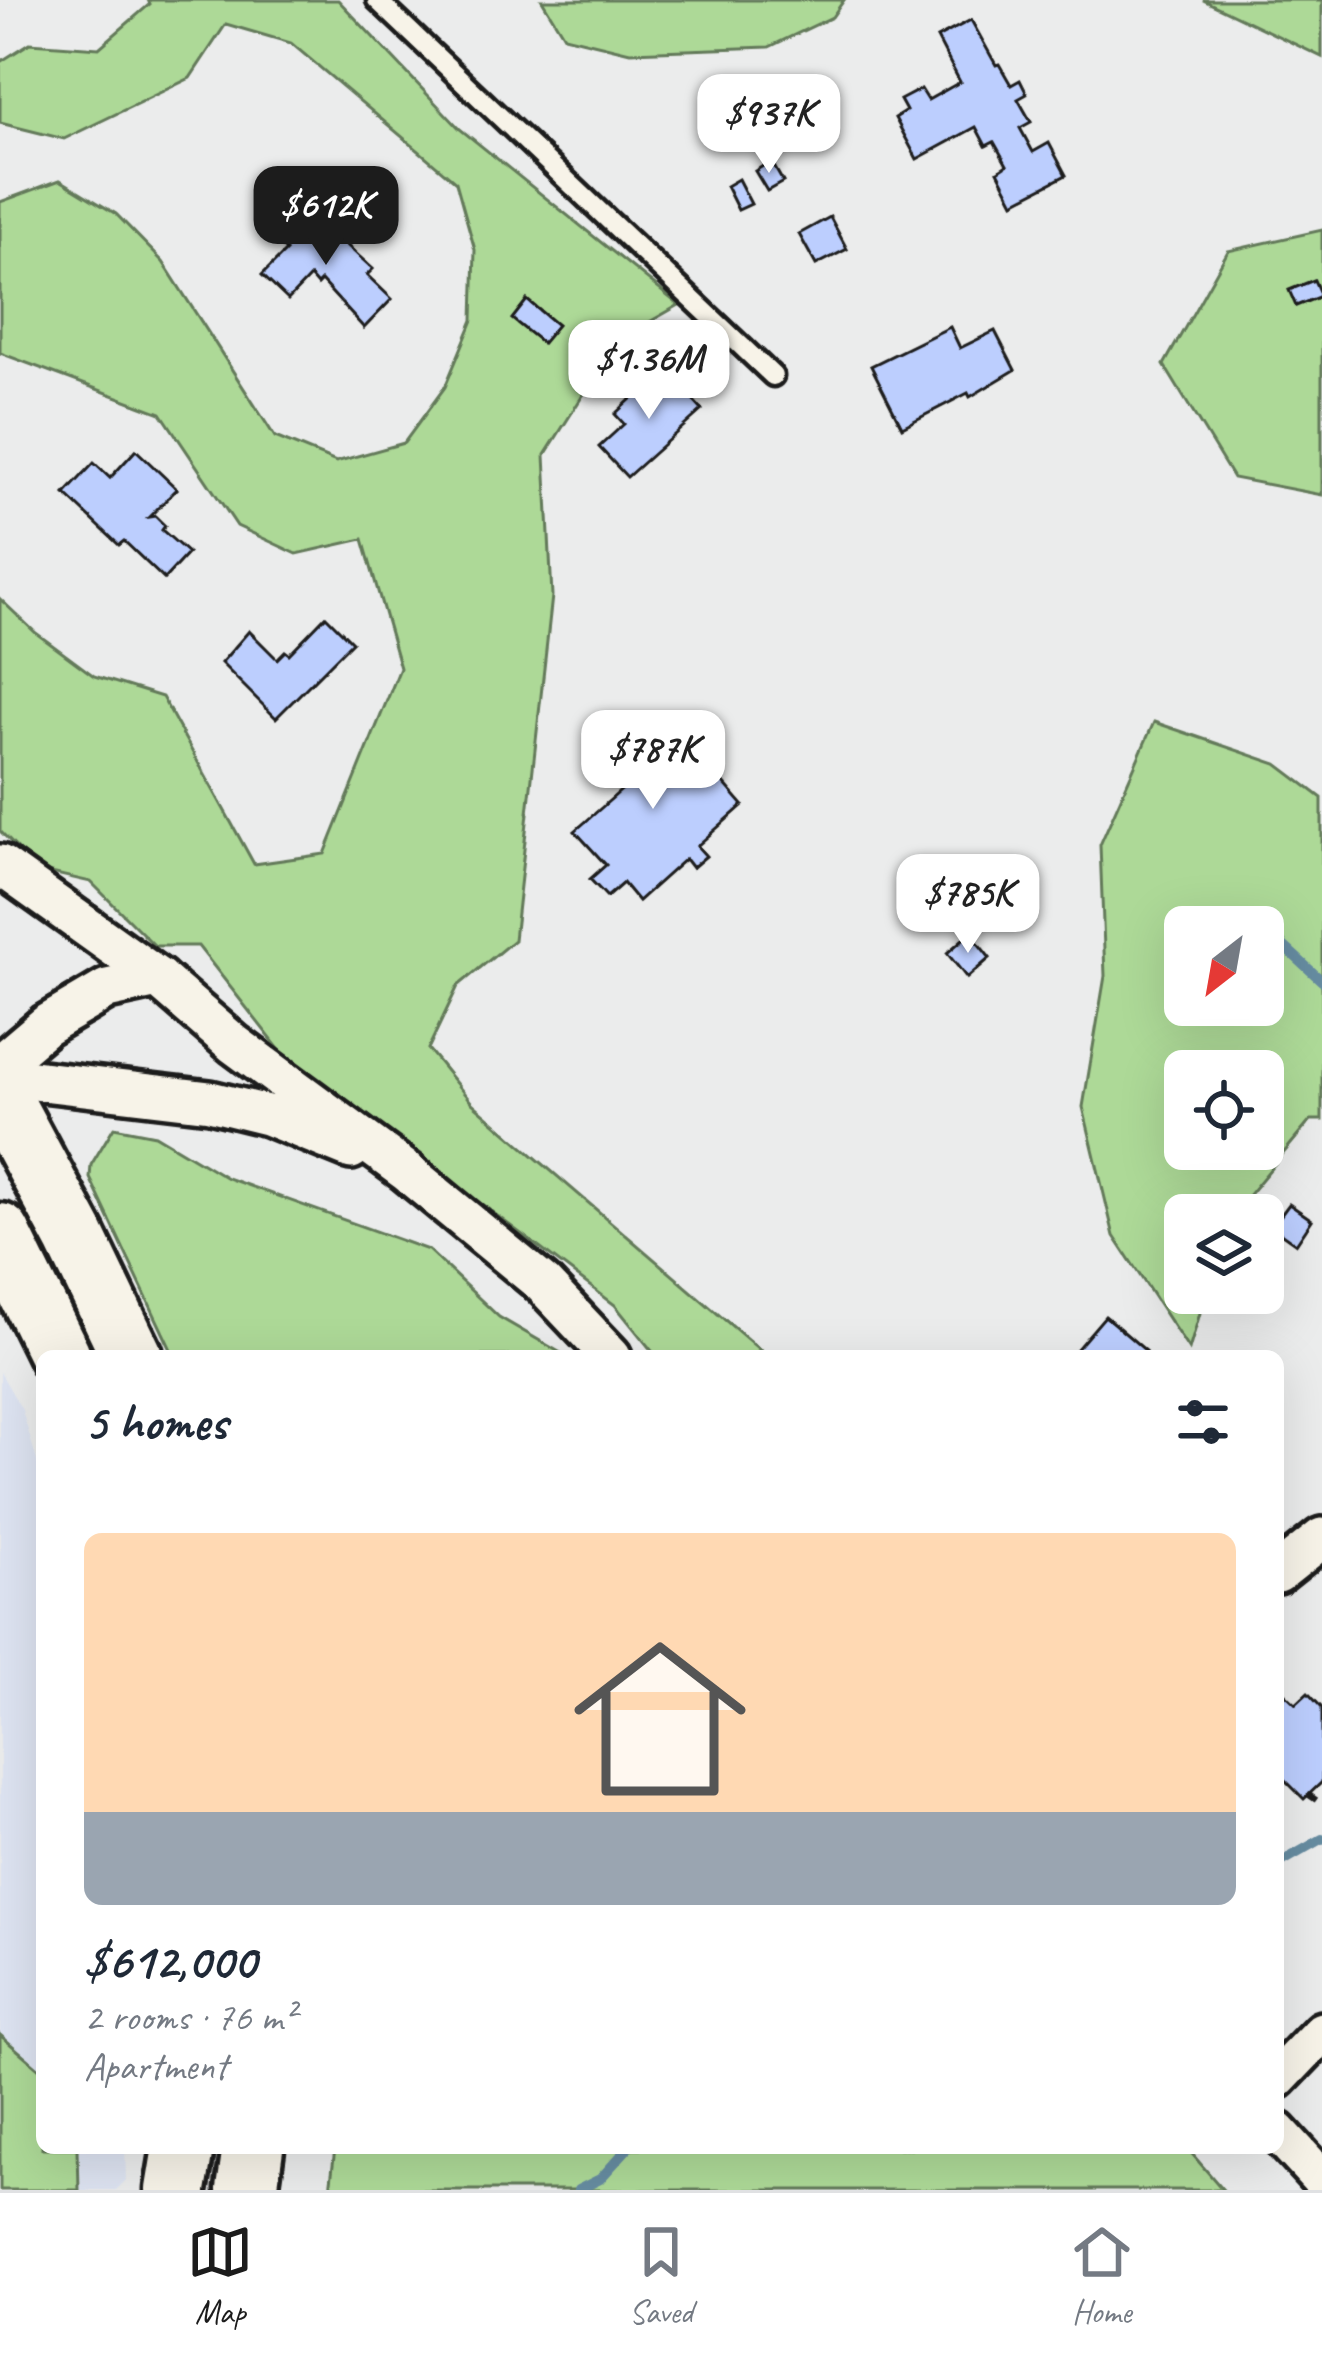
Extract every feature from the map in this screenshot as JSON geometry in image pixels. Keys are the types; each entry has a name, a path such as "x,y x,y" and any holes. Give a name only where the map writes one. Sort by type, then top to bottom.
{"main road":[{"path":"0,1096 129,1350"},
{"path":"0,1234 57,1350"},
{"path":"176,2190 182,2154"},
{"path":"247,2190 252,2154"}],"street":[{"path":"0,866 158,978 234,1044 406,1171 543,1284 605,1350"},
{"path":"0,1064 46,1025 107,989 158,978"},
{"path":"0,1076 210,1101 268,1115 406,1171"},
{"path":"1284,1569 1322,1538"},
{"path":"1284,2072 1322,2032"},
{"path":"1284,2139 1322,2180"}],"lane":[{"path":"377,0 773,376"}],"path":[{"path":"1309,1795 1322,1804"}],"shaded area":[{"path":"0,1372 22,1410 36,1458 36,2154 125,2154 126,2180 116,2190 0,2190"}],"green space":[{"path":"148,0 338,0 460,129 679,305 618,340 545,455 552,596 514,940 458,986 428,1049 472,1103 760,1350 651,1350 615,1305 282,1053 198,946 155,946 91,882 38,870 0,831 0,599 94,676 162,697 254,864 325,854 400,668 363,539 297,554 237,526 161,413 0,353 0,202 60,180 116,214 163,262 275,437 336,462 404,443 445,387 473,320 475,250 456,182 291,43 226,24 190,78 64,139 0,123 0,62 30,43 99,48 150,4"},
{"path":"542,0 844,0 832,17 769,47 630,52 564,36"},
{"path":"1203,0 1322,0 1322,57"},
{"path":"1322,230 1322,495 1233,478 1164,365 1228,251"},
{"path":"1154,722 1277,764 1322,798 1322,1120 1311,1120 1284,1152 1284,1050 1164,1050 1164,1170 1269,1170 1249,1194 1164,1194 1164,1312 1114,1236 1083,1107 1105,976 1100,845"},
{"path":"114,1127 155,1135 227,1178 428,1250 499,1317 556,1350 171,1350 90,1178 91,1165"},
{"path":"1165,1314 1200,1314 1189,1350"},
{"path":"0,2035 36,2066 36,2154 78,2154 79,2190 0,2190"},
{"path":"334,2154 1192,2154 1223,2190 330,2190"}],"building":[{"path":"971,20 1011,85 1020,80 1027,94 1018,99 1031,122 1020,128 1033,152 1049,143 1066,175 1014,202 998,171 1007,165 994,142 986,146 976,127 917,159 895,118 906,111 900,100 921,89 928,100 960,82 937,38"},
{"path":"771,161 783,182 767,191 755,171"},
{"path":"738,179 751,204 738,210 726,186"},
{"path":"306,208 373,269 367,275 392,299 364,328 321,281 317,285 310,277 288,300 262,275 286,251 275,241"},
{"path":"830,217 847,249 816,265 799,234"},
{"path":"1314,280 1321,296 1296,306 1289,290"},
{"path":"527,300 557,325 542,343 512,319"},
{"path":"950,327 960,348 995,331 1015,370 970,397 968,393 902,427 871,366"},
{"path":"664,368 702,410 627,477 599,447 624,424 615,414"},
{"path":"136,450 177,489 149,517 155,516 165,526 162,530 188,553 164,579 65,494 94,463 110,478"},
{"path":"326,616 352,642 276,718 221,663 249,631 277,659 285,651 289,654"},
{"path":"622,716 658,757 665,751 673,759 690,744 743,805 697,846 706,856 692,868 685,859 638,901 623,883 607,897 590,879 606,865 575,831 626,786 589,746"},
{"path":"970,933 990,958 967,978 947,953"},
{"path":"1289,1204 1312,1220 1296,1244 1284,1236 1284,1211"},
{"path":"1105,1316 1145,1350 1076,1350"},
{"path":"1284,1693 1296,1704 1308,1693 1322,1708 1322,1782 1304,1799 1284,1779"}],"waterway":[{"path":"1284,946 1322,981"},
{"path":"1284,1861 1322,1839"},
{"path":"578,2190 600,2179 623,2154"}]}
